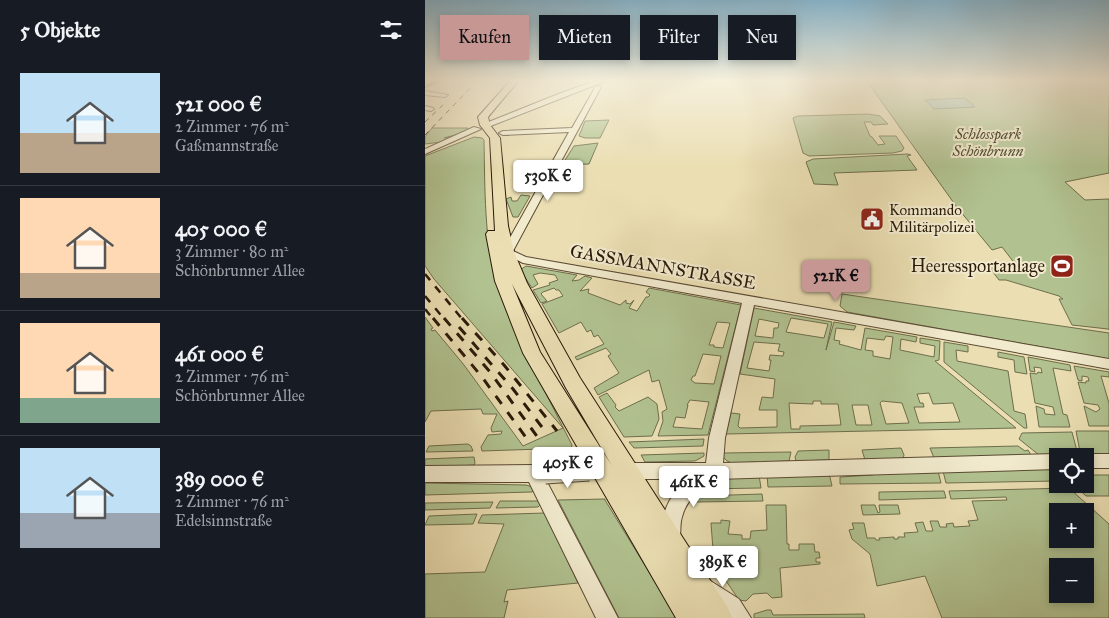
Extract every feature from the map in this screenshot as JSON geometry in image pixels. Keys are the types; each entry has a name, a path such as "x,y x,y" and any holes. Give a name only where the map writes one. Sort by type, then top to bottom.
{"main road":[{"path":"483,109 475,117 474,122 495,138 501,226 507,260 532,353 606,471 692,618"},
{"path":"482,127 495,109"},
{"path":"606,471 670,543 717,618"}],"street":[{"path":"509,115 524,109"},
{"path":"498,123 533,109"},
{"path":"507,260 584,109"},
{"path":"425,152 465,136 482,127 490,119 519,114"},
{"path":"503,133 573,130"},
{"name":"GASSMANNSTRASSE","path":"507,260 749,300 1109,364"},
{"path":"670,543 672,517 684,492 714,471 717,438 749,300"},
{"path":"1094,462 1109,461"},
{"path":"425,474 714,471 1049,462"},
{"path":"539,474 607,618"},
{"path":"693,580 732,606 740,618"}],"green space":[{"name":"Schlosspark Schönbrunn","path":"887,109 1109,109 1109,173 1065,182 1085,200 1109,199 1109,330 1072,325 1059,299 1063,299 1059,296 1006,280 999,280 990,268 1019,269 1002,247 992,250 956,206"},
{"path":"868,114 880,116 888,124 873,125 871,122 864,122 870,136 878,145 885,144 879,136 896,136 904,148 902,151 893,153 809,156 803,153 793,118 798,116"},
{"path":"609,120 600,138 579,136 585,121"},
{"path":"432,128 468,128 468,130 444,138 463,134 442,142 425,144 425,137"},
{"path":"474,137 484,140 487,232 497,286 499,286 537,376 572,445 571,448 482,451 481,447 488,435 501,434 502,431 492,432 491,428 497,414 483,414 481,409 431,411 425,422 425,317 433,328 431,329 432,331 435,330 464,365 523,446 563,428 434,279 425,266 425,156"},
{"path":"598,143 589,164 562,165 574,146"},
{"path":"911,155 907,156 917,170 834,173 838,185 814,184 806,162 813,159"},
{"path":"521,195 530,196 518,217 513,217 506,199 511,197 512,201 517,201"},
{"path":"526,266 577,275 572,281 579,280 585,276 592,278 580,291 589,289 588,293 620,305 626,300 626,303 630,304 634,300 629,308 637,311 646,297 650,295 646,292 649,288 741,305 708,435 658,436 663,421 662,412 667,409 659,380 652,382 649,370 598,395 594,388 619,373 608,356 611,354 606,348 577,360 575,357 604,344 598,335 594,337 591,330 587,332 581,322 559,333 542,304 563,296 559,290 554,288 541,294 547,301 541,303 533,290 550,285 549,283 558,280 555,275 540,273 533,275 538,284 532,288 520,270","holes":["717,322 730,323 723,348 709,345","703,354 721,356 714,384 695,383 691,380 695,376","690,400 709,402 702,429 673,427 676,417 685,418 687,405"]},
{"path":"842,294 1109,333 1109,359 847,312 840,306"},
{"path":"754,308 832,322 826,350 834,322 856,326 854,330 836,328 834,340 840,341 839,344 861,350 865,328 917,337 916,342 901,339 900,350 934,357 935,346 920,343 920,338 940,341 939,360 935,361 1016,428 726,434 731,413 740,414 738,426 740,428 777,427 777,410 759,410 762,397 773,398 775,379 740,374","holes":["791,318 828,324 824,338 786,332","759,319 779,323 778,328 774,328 773,338 755,336","886,336 893,337 890,359 873,356 873,351 865,350 867,338 884,340","754,342 780,344 778,351 784,352 783,356 770,355 769,371 747,368","929,393 933,404 953,403 960,422 919,423 914,407 924,407 923,403 920,403 917,394","813,401 821,401 821,404 838,404 841,425 800,426 800,429 791,429 789,403 813,404","882,401 902,403 909,423 886,424 880,403","852,405 868,405 872,425 856,425"]},
{"path":"944,342 968,346 968,352 956,350 957,361 1008,371 1014,411 1025,414 1027,428 1024,428 944,362"},
{"path":"998,352 1024,357 1027,374 1015,372 1014,360 998,357"},
{"path":"1028,357 1070,365 1071,371 1053,368 1063,414 1067,415 1070,427 1039,427 1036,406 1044,409 1045,414 1055,415 1053,407 1035,403 1030,373 1042,373 1041,368 1034,367 1035,372 1030,371"},
{"path":"1074,366 1109,372 1109,377 1101,376 1109,403 1109,426 1089,426 1084,406 1096,412 1100,409 1098,405 1084,403 1078,382 1086,383 1086,381 1089,381 1088,377 1082,376 1082,381 1078,380"},
{"path":"607,393 619,411 648,397 657,404 659,419 652,436 624,437 599,397"},
{"path":"1076,431 1109,431 1109,455 1094,455 1094,448 1079,448"},
{"path":"1072,432 1076,448 1049,448 1049,455 1039,455 1019,439 1022,433"},
{"path":"704,439 703,446 634,448 629,442"},
{"path":"468,444 473,451 426,452 429,446"},
{"path":"1018,446 1025,451 1028,450 1031,455 934,458 930,448"},
{"path":"901,448 904,455 903,459 865,460 862,450"},
{"path":"829,450 829,460 796,461 795,457 798,451"},
{"path":"791,452 789,461 732,463 720,454 723,453"},
{"path":"704,453 704,456 695,461 645,462 641,455"},
{"path":"474,457 474,465 425,468 425,459"},
{"path":"1049,469 1049,481 946,483 943,471"},
{"path":"938,471 941,483 840,484 840,477 873,475 873,472"},
{"path":"829,473 832,486 768,487 767,475"},
{"path":"759,475 761,488 701,489 704,480"},
{"path":"1094,475 1109,475 1109,496 1086,496 1083,493 1094,493"},
{"path":"425,483 526,485 535,488 532,492 425,495"},
{"path":"1049,488 1049,493 1075,493 1086,503 1049,503 1049,548 1094,548 1094,510 1109,524 1109,618 942,618 925,576 877,586 870,554 852,539 849,530 854,529 852,523 864,523 867,538 880,540 879,538 894,537 894,539 898,539 898,537 905,537 904,533 918,532 915,523 923,522 926,531 933,531 930,521 938,521 940,527 947,527 946,524 953,523 954,527 970,526 968,521 978,520 972,501 1007,500 1006,497 951,499 949,491"},
{"path":"944,491 946,498 879,500 879,492"},
{"path":"762,494 763,501 695,501 700,496"},
{"path":"605,499 677,618 619,618 558,500"},
{"path":"500,501 539,501 540,505 538,507 496,508"},
{"path":"493,502 490,508 425,510 425,503"},
{"path":"766,505 786,505 787,544 789,544 789,550 799,550 799,544 814,544 815,552 819,552 820,558 816,558 816,562 820,562 820,564 780,568 782,597 772,598 767,593 753,594 746,601 739,600 714,563 711,523 721,523 721,520 730,521 728,534 742,535 742,539 750,539 751,531 767,530"},
{"path":"861,505 875,505 878,513 880,512 879,505 898,505 900,514 863,515"},
{"path":"545,513 578,583 507,590 504,602 508,601 504,618 425,618 425,574 485,572 504,524 478,523 482,515"},
{"path":"477,514 473,524 425,525 429,516"},
{"path":"771,610 773,615 864,614 865,618 754,618 754,614"}],"railway":[{"path":"425,122 439,109"},
{"path":"425,135 450,109"},
{"path":"425,274 463,320"},
{"path":"425,296 445,320"},
{"path":"425,309 434,320"},
{"path":"433,318 482,377 530,443"},
{"path":"444,318 490,372 539,439"},
{"path":"462,318 504,365 557,431"},
{"path":"459,327 513,389 548,435"}],"place":[{"name":"Kommando Militärpolizei","path":"872,219"},
{"name":"Heeressportanlage","path":"1062,266"}]}
